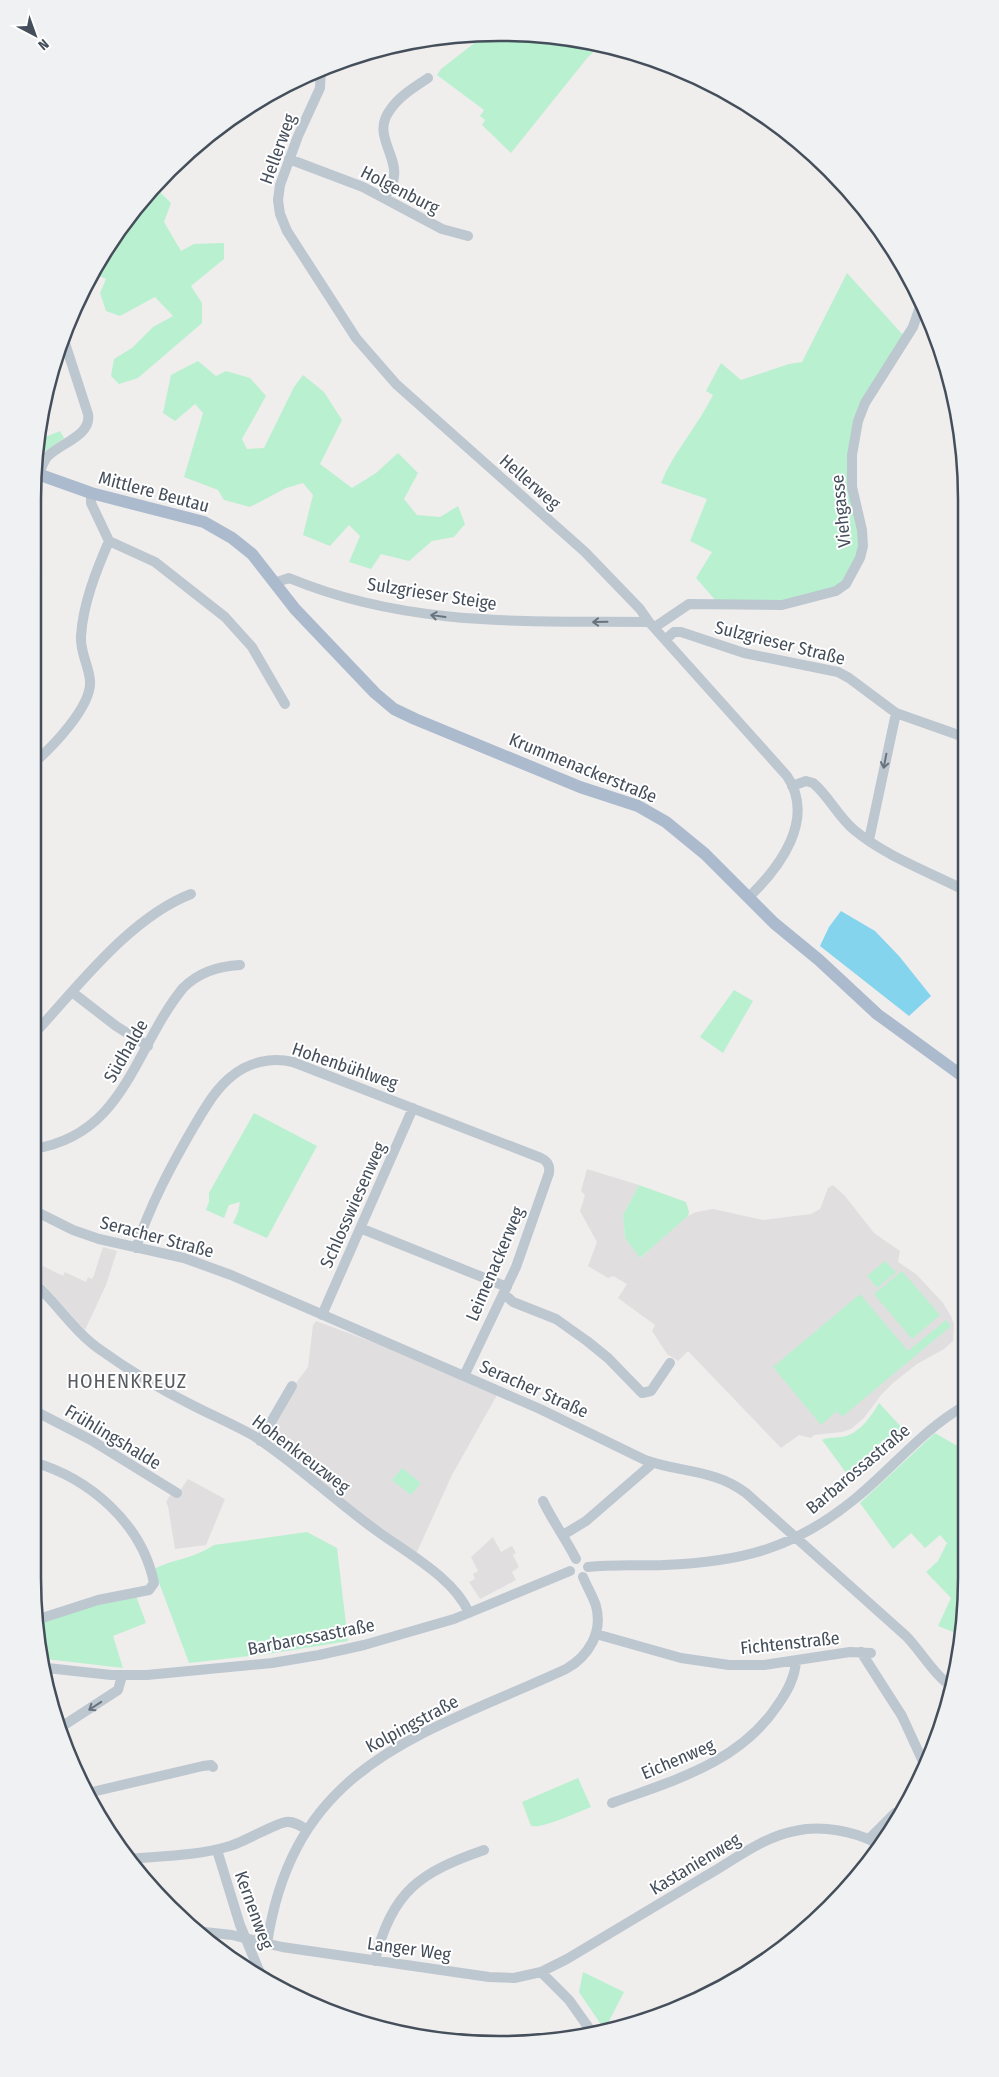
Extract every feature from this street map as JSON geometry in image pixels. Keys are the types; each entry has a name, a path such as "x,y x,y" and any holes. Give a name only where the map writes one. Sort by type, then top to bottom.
{"main road":[{"name":"Mittlere Beutau","path":"42,475 91,493 209,524 247,549 274,583"},
{"name":"Krummenackerstraße","path":"274,583 375,693 394,709 580,787 645,809 681,833 716,864 774,923 819,960 877,1014 958,1073"}],"street":[{"name":"Hellerweg","path":"321,78 320,88 289,159 278,193 282,220 301,254 364,348 396,384 591,557 640,609 773,759 792,786 797,808 793,837 783,856 749,897"},
{"path":"385,197 395,174 384,137 386,115 403,96 428,78"},
{"name":"Holgenburg","path":"289,159 385,197 435,226 468,236"},
{"name":"Viehgasse","path":"652,624 689,604 778,606 815,598 838,591 844,586 860,558 863,546 862,530 852,487 852,455 858,421 865,403 913,327 918,313"},
{"path":"43,464 47,457 82,432 88,423 88,414 67,349"},
{"path":"91,493 90,503 109,542 155,562 195,595 221,613 252,647 285,704"},
{"path":"41,754 74,719 89,691 90,679 82,654 82,629 95,576 109,542"},
{"name":"Sulzgrieser Steige","path":"274,583 289,578 320,590 389,608 465,619 520,622 652,624"},
{"name":"Sulzgrieser Straße","path":"666,639 674,632 681,632 750,655 838,672 896,713 958,735"},
{"path":"869,840 896,713"},
{"path":"792,786 803,782 813,782 846,823 869,840 958,887"},
{"path":"41,1025 111,949 190,894"},
{"name":"Südhalde","path":"41,1147 64,1141 81,1133 96,1122 118,1097 176,998 191,981 216,968 240,965"},
{"path":"72,992 111,1022 148,1046"},
{"name":"Hohenbühlweg","path":"136,1248 147,1215 200,1117 225,1082 245,1067 270,1060 288,1061 548,1162"},
{"name":"Schlosswiesenweg","path":"322,1315 413,1108"},
{"name":"Leimenackerweg","path":"464,1376 519,1257 548,1173 548,1162"},
{"name":"Seracher Straße","path":"41,1214 89,1236 204,1264 540,1408 653,1463 696,1471 724,1480 746,1493 911,1641 946,1682"},
{"path":"360,1228 505,1290 513,1302 560,1322 602,1353 640,1392 646,1393 651,1391 670,1363"},
{"name":"Hohenkreuzweg","path":"41,1290 86,1338 100,1350 163,1389 234,1425 260,1441 358,1518 444,1581 460,1597 469,1613"},
{"path":"260,1441 292,1386"},
{"name":"Barbarossastraße","path":"588,1567 664,1565 722,1560 762,1551 796,1538 837,1513 873,1484 930,1430 958,1411"},
{"name":"Frühlingshalde","path":"41,1415 91,1440 177,1493"},
{"path":"563,1535 584,1523 653,1463"},
{"path":"41,1465 78,1481 112,1508 140,1545 150,1568 154,1585 147,1590 98,1600 43,1617"},
{"path":"544,1501 576,1559"},
{"path":"576,1559 585,1560 588,1567 588,1572 583,1577 576,1578 570,1571 570,1564 576,1559"},
{"name":"Barbarossastraße","path":"50,1668 122,1676 175,1674 318,1655 372,1643 469,1613 570,1571"},
{"name":"Kolpingstraße","path":"267,1944 282,1884 308,1830 320,1811 336,1793 377,1759 416,1737 566,1669 590,1648 596,1634 598,1618 596,1608 583,1577"},
{"name":"Fichtenstraße","path":"596,1634 681,1658 712,1664 745,1666 866,1652 902,1716 921,1757"},
{"name":"Eichenweg","path":"612,1803 700,1770 738,1748 760,1728 780,1703 794,1677 796,1661"},
{"path":"66,1724 118,1690 122,1676"},
{"path":"95,1791 206,1765 213,1767"},
{"path":"137,1857 194,1854 217,1850 242,1842 286,1822 295,1823 308,1830"},
{"path":"873,1841 884,1827"},
{"name":"Kastanienweg","path":"541,1972 557,1965 747,1852 781,1835 800,1830 821,1829 842,1832 873,1841"},
{"name":"Kernenweg","path":"217,1850 224,1878 244,1938 257,1966"},
{"path":"375,1961 387,1923 398,1903 411,1888 439,1867 484,1850"},
{"name":"Langer Weg","path":"211,1933 375,1961 497,1978 519,1977 541,1972"},
{"path":"541,1972 569,2000 588,2027"}],"shaded area":[{"path":"587,1169 639,1185 623,1215 625,1238 641,1258 688,1216 696,1212 713,1209 763,1220 811,1214 820,1209 828,1188 833,1185 845,1196 874,1233 900,1251 898,1262 916,1274 943,1303 954,1324 953,1341 944,1349 917,1364 893,1383 881,1395 864,1418 851,1429 842,1432 814,1435 811,1438 799,1435 781,1448 688,1351 678,1361 667,1354 652,1331 655,1325 618,1298 627,1284 613,1276 608,1278 588,1266 597,1242 580,1211 585,1195 581,1191"},
{"path":"103,1247 117,1251 106,1285 85,1330 41,1281 41,1271 43,1266 63,1276 65,1272 86,1282 88,1277 92,1279"},
{"path":"316,1321 378,1344 497,1395 452,1475 416,1554 390,1537 266,1441 266,1435 294,1386 308,1367 313,1325"},
{"path":"188,1479 225,1499 206,1545 175,1549 166,1502 171,1494 176,1496"},
{"path":"493,1537 501,1552 512,1546 516,1553 513,1555 519,1567 512,1572 516,1580 480,1599 469,1582 475,1579 473,1574 478,1571 471,1557"}],"green space":[{"path":"476,42 529,42 594,51 511,153 482,125 485,120 480,116 484,110 437,75 441,69"},
{"path":"160,192 171,203 164,222 181,251 194,244 224,243 224,259 191,286 202,303 202,323 138,378 119,384 111,376 114,359 132,348 153,327 173,316 155,297 120,316 106,311 100,293 106,279 100,276 118,245"},
{"path":"847,273 903,335 863,401 852,444 861,547 842,584 784,602 716,601 696,578 712,552 690,541 707,499 661,483 672,460 713,395 706,391 721,363 741,380 789,364 802,362"},
{"path":"198,361 216,376 226,371 250,378 266,396 242,439 247,449 264,448 294,387 303,375 324,392 342,420 320,464 352,488 376,473 398,453 418,473 404,499 417,515 440,517 458,506 465,524 454,537 432,541 409,561 381,554 371,569 349,562 360,536 349,525 330,546 303,535 313,495 303,483 286,488 250,507 224,500 218,490 184,477 203,413 195,404 175,421 163,413 171,375"},
{"path":"60,431 64,438 44,452 46,437"},
{"path":"734,990 753,1001 723,1053 700,1037"},
{"path":"254,1113 317,1146 267,1238 233,1223 240,1202 229,1205 224,1218 206,1210 209,1202 209,1193"},
{"path":"639,1185 686,1202 689,1212 688,1216 640,1258 625,1238 623,1215"},
{"path":"885,1261 896,1272 877,1288 867,1276"},
{"path":"902,1271 940,1315 912,1339 874,1294"},
{"path":"860,1294 908,1351 946,1320 951,1326 842,1417 837,1411 821,1425 773,1367"},
{"path":"879,1403 906,1432 873,1464 870,1461 856,1472 857,1479 852,1481 822,1440 842,1437 859,1429"},
{"path":"935,1433 958,1446 958,1578 954,1632 938,1626 951,1598 926,1572 938,1561 947,1543 940,1535 925,1548 911,1533 893,1549 860,1503"},
{"path":"402,1468 421,1483 411,1495 392,1480"},
{"path":"307,1532 337,1548 348,1641 268,1654 189,1663 154,1569 200,1553 214,1545"},
{"path":"136,1596 146,1623 113,1636 123,1668 49,1659 43,1621 73,1611"},
{"path":"578,1778 591,1807 551,1823 531,1826 522,1802"},
{"path":"583,1972 624,1992 608,2022 601,2024 579,1992"}],"water":[{"path":"841,911 875,931 899,956 931,996 909,1016 820,946 829,927"}],"district":[{"name":"HOHENKREUZ","path":"127,1381"}]}
